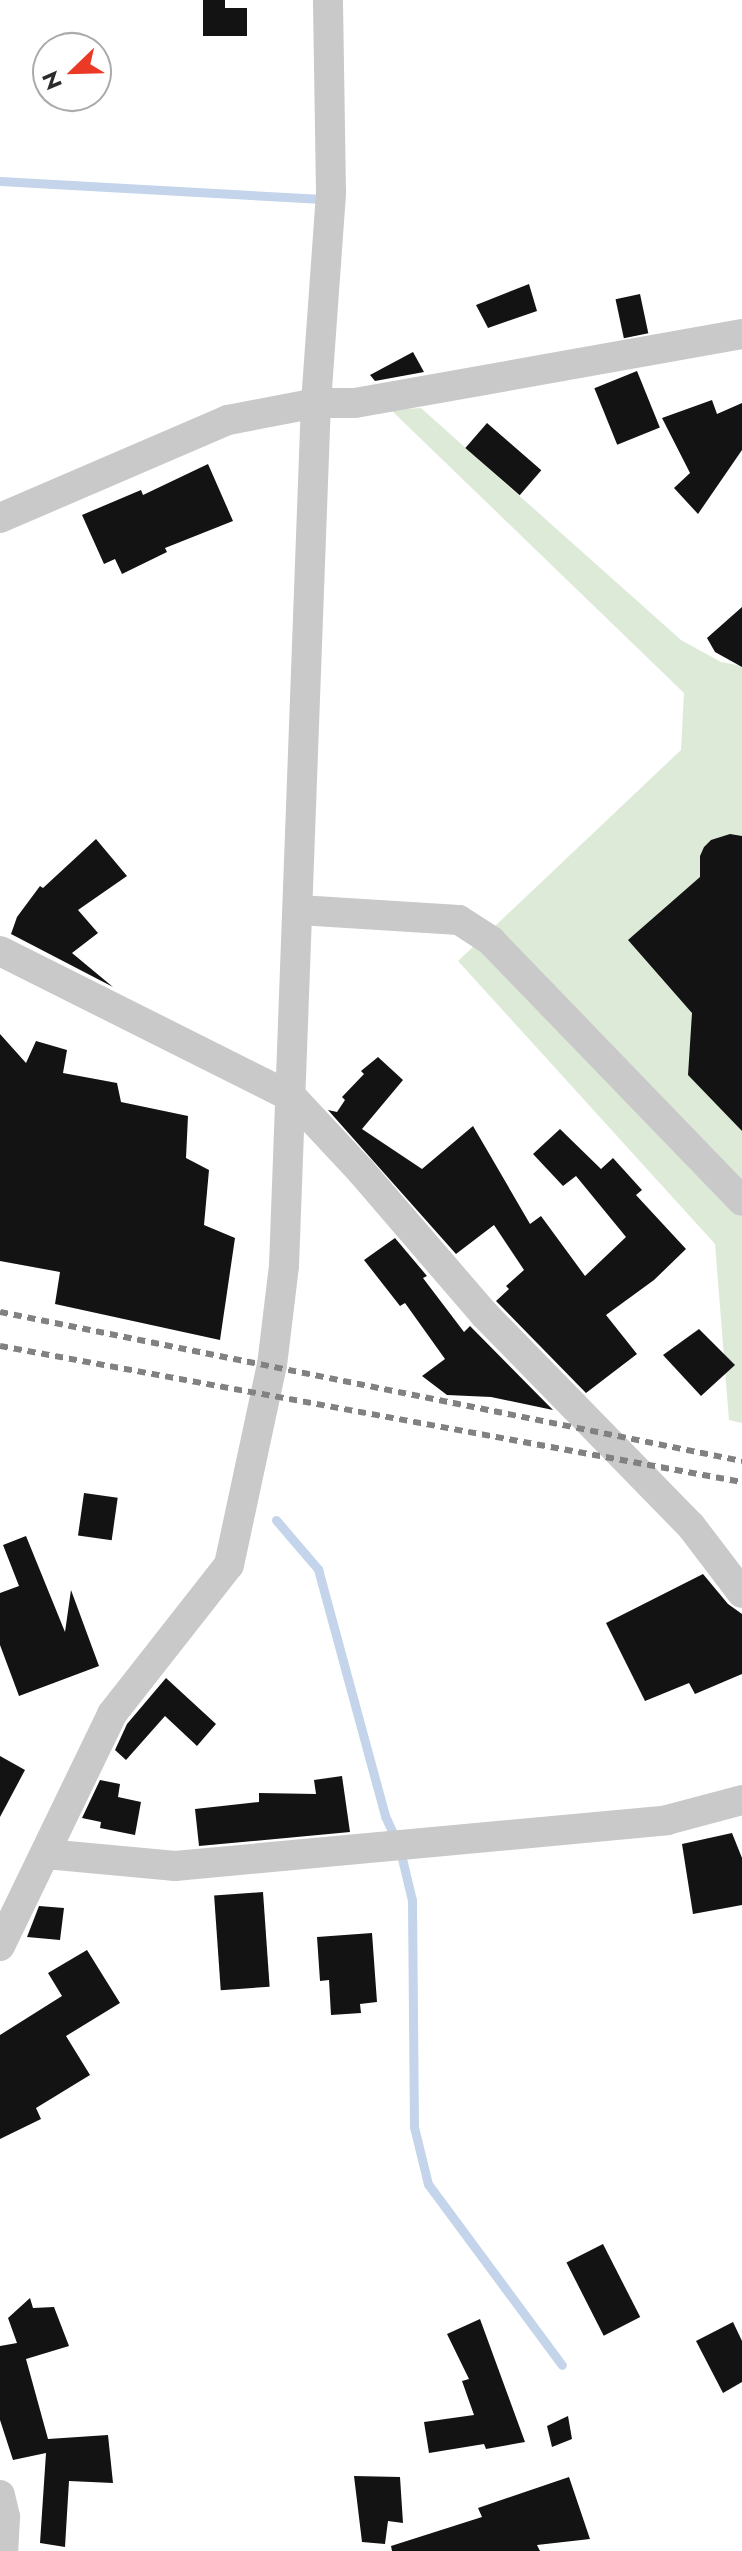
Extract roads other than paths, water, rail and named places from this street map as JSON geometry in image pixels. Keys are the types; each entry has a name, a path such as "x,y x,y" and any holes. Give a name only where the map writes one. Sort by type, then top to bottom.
{"street":[{"path":"0,1946 112,1714 229,1565 272,1365 284,1266 316,403 331,193 328,0"},
{"path":"0,518 228,420 316,403 355,403 742,334"},
{"path":"299,910 459,920 481,934 642,1094 742,1201"},
{"path":"0,951 292,1097 361,1171 485,1315 691,1526 742,1593"},
{"path":"46,1854 175,1866 667,1820 742,1800"},
{"path":"0,2495 5,2517 3,2551"}],"waterway":[{"path":"0,181 317,199"},
{"path":"276,1520 318,1569 385,1816 399,1846 412,1900 414,2127 428,2184 562,2365"}],"railway":[{"path":"0,1312 742,1461"},
{"path":"0,1346 742,1482"}]}
